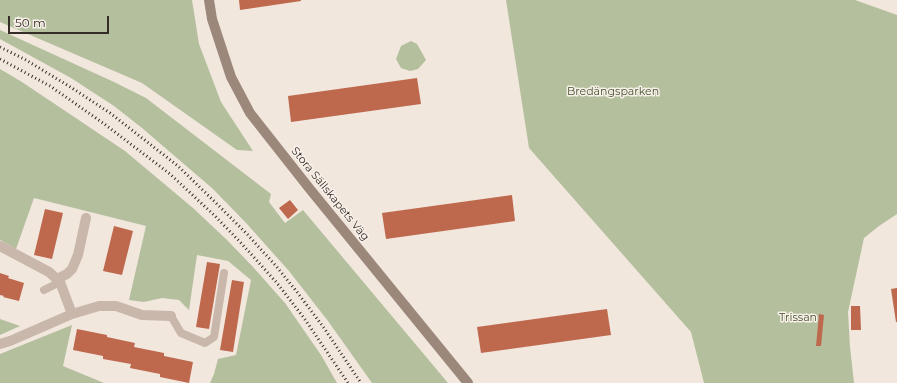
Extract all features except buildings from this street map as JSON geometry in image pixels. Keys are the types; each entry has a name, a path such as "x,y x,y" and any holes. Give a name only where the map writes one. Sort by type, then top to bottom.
{"street":[{"name":"Stora Sällskapets Väg","path":"209,0 212,19 231,77 250,113 312,192 468,383"},
{"path":"59,280 72,269 78,255 86,218"},
{"path":"0,246 49,272 59,280 72,314"},
{"path":"0,344 72,314 99,306 116,306 142,315 171,316"}],"lane":[{"path":"171,316 181,334 205,342 214,337 224,273"},
{"path":"44,290 59,280"}],"green space":[{"path":"0,0 192,0 199,44 221,102 253,151 237,150 142,83 0,22"},
{"name":"Bredängsparken","path":"506,0 855,0 897,15 897,214 864,238 848,312 854,383 704,383 691,332 529,148"},
{"path":"0,30 146,98 271,194 269,202 285,223 303,210 448,383 372,383 328,321 289,271 213,189 114,106 71,78 0,39"},
{"path":"411,41 417,44 426,60 418,69 410,71 401,68 396,59 401,46"},
{"path":"0,69 125,151 193,208 226,239 285,303 321,355 337,383 210,383 218,359 236,355 251,280 228,261 197,255 189,310 179,300 162,298 144,302 129,300 146,226 34,198 16,249 0,240"},
{"path":"0,319 20,326 0,335"},
{"path":"72,325 63,366 104,383 0,383 0,354"}],"railway":[{"path":"0,47 26,60 110,113 178,166 247,234 276,266 324,328 361,383"},
{"path":"0,59 50,86 103,123 170,174 215,216 277,283 304,318 348,383"}],"park label":[{"name":"Trissan","path":"798,318"}]}
